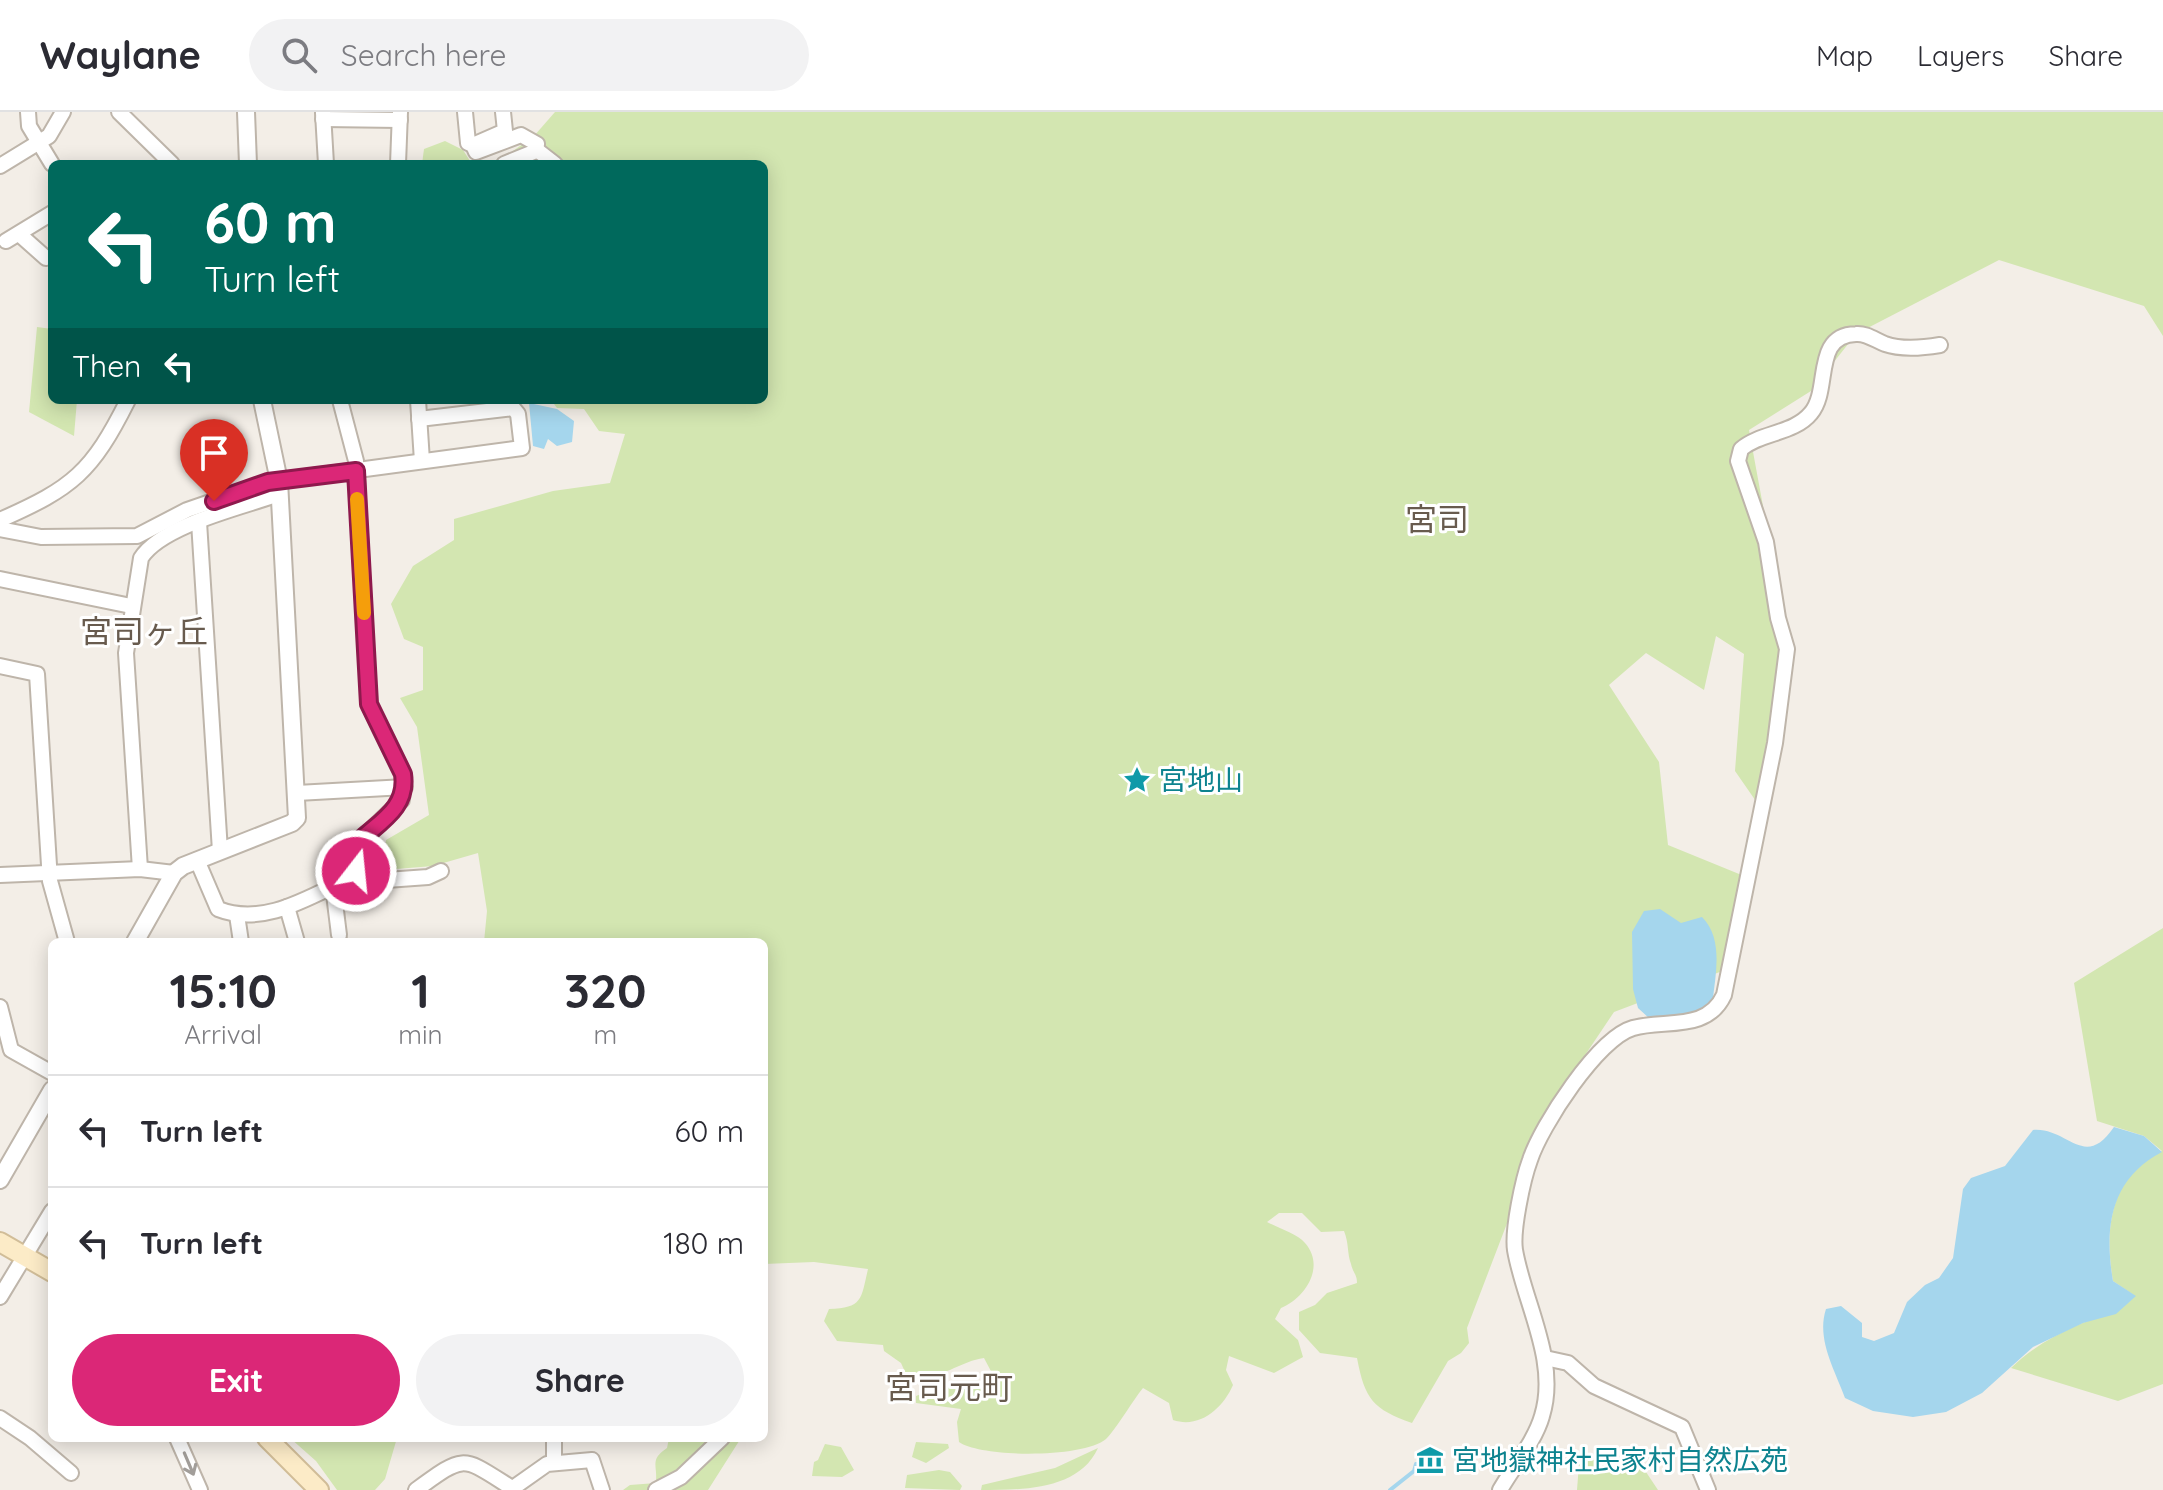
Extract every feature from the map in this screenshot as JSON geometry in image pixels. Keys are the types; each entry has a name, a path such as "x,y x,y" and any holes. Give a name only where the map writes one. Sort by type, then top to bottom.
{"main road":[{"path":"0,1242 48,1270"},
{"path":"271,1442 319,1490"}],"street":[{"path":"28,112 29,126 49,160"},
{"path":"0,166 49,136 63,112"},
{"path":"119,112 168,160"},
{"path":"246,112 248,160"},
{"path":"465,112 468,143 473,145 476,152 521,135 537,144 537,150"},
{"path":"473,145 505,131 503,112"},
{"path":"326,160 323,116 400,116 398,160"},
{"path":"513,160 537,150"},
{"path":"537,150 550,160"},
{"path":"46,258 12,238 48,216"},
{"path":"1500,1490 1542,1417 1545,1358 1514,1247 1530,1160 1544,1127 1557,1104 1614,1039 1632,1028 1696,1020 1719,1006 1724,995 1775,743 1787,649 1778,618 1766,542 1738,461 1741,449 1763,436 1790,428 1812,412 1818,401 1824,362 1836,340 1855,333 1896,347 1940,345"},
{"path":"0,520 44,502 69,486 103,448 126,404"},
{"path":"137,938 174,873 197,860 292,823 297,818 279,488 263,404"},
{"path":"197,860 218,909 251,917 287,907 350,878 356,871 359,841 402,800 405,787 403,774 369,704 356,471 341,404"},
{"path":"418,404 422,461"},
{"path":"0,529 41,537 137,536 187,510 279,488 356,471 522,448 518,414 513,408 419,419"},
{"path":"140,869 126,653 141,558 146,549 199,522 279,488"},
{"path":"199,522 220,851"},
{"path":"0,579 131,606"},
{"path":"0,666 37,674 49,872 66,938"},
{"path":"297,793 405,787"},
{"path":"0,875 140,869 174,873"},
{"path":"350,878 359,882 428,877 441,871"},
{"path":"333,886 339,935"},
{"path":"287,907 296,938"},
{"path":"237,915 240,938"},
{"path":"0,1007 11,1050 48,1071"},
{"path":"0,1180 48,1097"},
{"path":"0,1297 48,1217"},
{"path":"1545,1358 1568,1363 1594,1386 1682,1427 1708,1490"},
{"path":"0,1418 71,1473"},
{"path":"179,1442 200,1490"},
{"path":"554,1442 554,1463"},
{"path":"656,1490 681,1477 718,1442"},
{"path":"416,1490 456,1461 466,1462 514,1489 554,1463 592,1460 602,1490"}],"green space":[{"path":"555,112 2163,112 2163,336 2144,306 1999,260 1856,334 1811,391 1749,430 1765,517 1784,691 1760,807 1735,771 1744,654 1716,636 1704,690 1646,653 1609,685 1659,762 1668,845 1744,876 1725,970 1614,1012 1553,1103 1467,1328 1469,1343 1448,1361 1412,1423 1388,1413 1373,1401 1363,1384 1357,1358 1320,1353 1299,1330 1299,1312 1315,1305 1327,1293 1357,1283 1357,1280 1344,1231 1321,1232 1302,1213 1279,1213 1267,1222 1302,1240 1311,1252 1313,1262 1313,1271 1305,1289 1281,1308 1275,1319 1298,1340 1303,1357 1274,1373 1229,1356 1226,1370 1233,1385 1229,1393 1217,1409 1192,1422 1173,1420 1169,1403 1143,1388 1110,1435 1094,1445 1056,1453 989,1451 959,1442 957,1422 961,1409 916,1403 916,1396 941,1386 986,1382 993,1375 984,1358 936,1375 916,1376 905,1372 901,1363 884,1351 883,1345 837,1341 824,1321 829,1309 848,1307 859,1300 868,1269 814,1262 768,1264 768,938 484,938 487,911 478,853 433,866 384,870 386,840 429,815 417,727 400,698 423,690 423,647 404,639 391,604 413,566 454,540 454,519 553,491 610,483 625,434 599,431 584,409 557,408 554,404 768,404 768,160 506,160 506,156 534,136"},
{"path":"445,141 463,150 469,160 423,160 424,149"},
{"path":"37,327 48,328 48,404 77,404 74,436 29,412"},
{"path":"2163,928 2163,1384 2118,1401 2011,1368 2052,1338 2114,1312 2135,1296 2113,1281 2110,1250 2112,1219 2115,1204 2129,1176 2142,1162 2162,1151 2144,1136 2097,1121 2074,983"},
{"path":"295,1442 396,1442 385,1479 375,1490 337,1490 316,1461"},
{"path":"668,1442 738,1442 708,1490 623,1490 630,1485 656,1483 656,1460"},
{"path":"916,1442 948,1444 949,1448 926,1463 912,1457"},
{"path":"825,1444 841,1447 854,1470 842,1477 812,1476 814,1462"},
{"path":"1098,1448 1089,1462 1064,1480 1031,1488 981,1490 982,1485 1055,1468"},
{"path":"1587,1459 1642,1466 1658,1490 1577,1490 1579,1464"},
{"path":"939,1470 950,1472 962,1486 960,1490 905,1488 907,1475"}],"water":[{"path":"529,404 557,409 574,421 572,442 557,446 548,439 544,449 533,446"},
{"path":"1660,909 1681,923 1702,917 1709,925 1716,945 1716,977 1713,998 1700,1010 1676,1018 1650,1019 1638,1008 1633,989 1632,932 1644,911"},
{"path":"2114,1127 2144,1136 2162,1152 2131,1176 2121,1191 2111,1224 2113,1281 2136,1296 2116,1314 2083,1323 2033,1347 1982,1393 1946,1412 1913,1417 1873,1411 1845,1398 1825,1343 1826,1309 1841,1306 1862,1323 1862,1337 1874,1341 1894,1333 1907,1302 1925,1285 1939,1278 1953,1258 1963,1189 1971,1178 2005,1166 2033,1130 2056,1134 2075,1144 2094,1146"}],"waterway":[{"path":"1390,1490 1414,1471 1416,1464"}],"slow traffic":[{"path":"357,499 364,613"}],"place":[{"name":"宮地山","path":"1137,780"},
{"name":"宮地嶽神社民家村自然広苑","path":"1430,1460"}],"district":[{"name":"宮司","path":"1437,520"},
{"name":"宮司ヶ丘","path":"144,632"},
{"name":"宮司元町","path":"949,1388"}],"route":[{"path":"214,501 268,482 356,471 369,704 403,774 405,787 402,800 359,841 356,871"}]}
